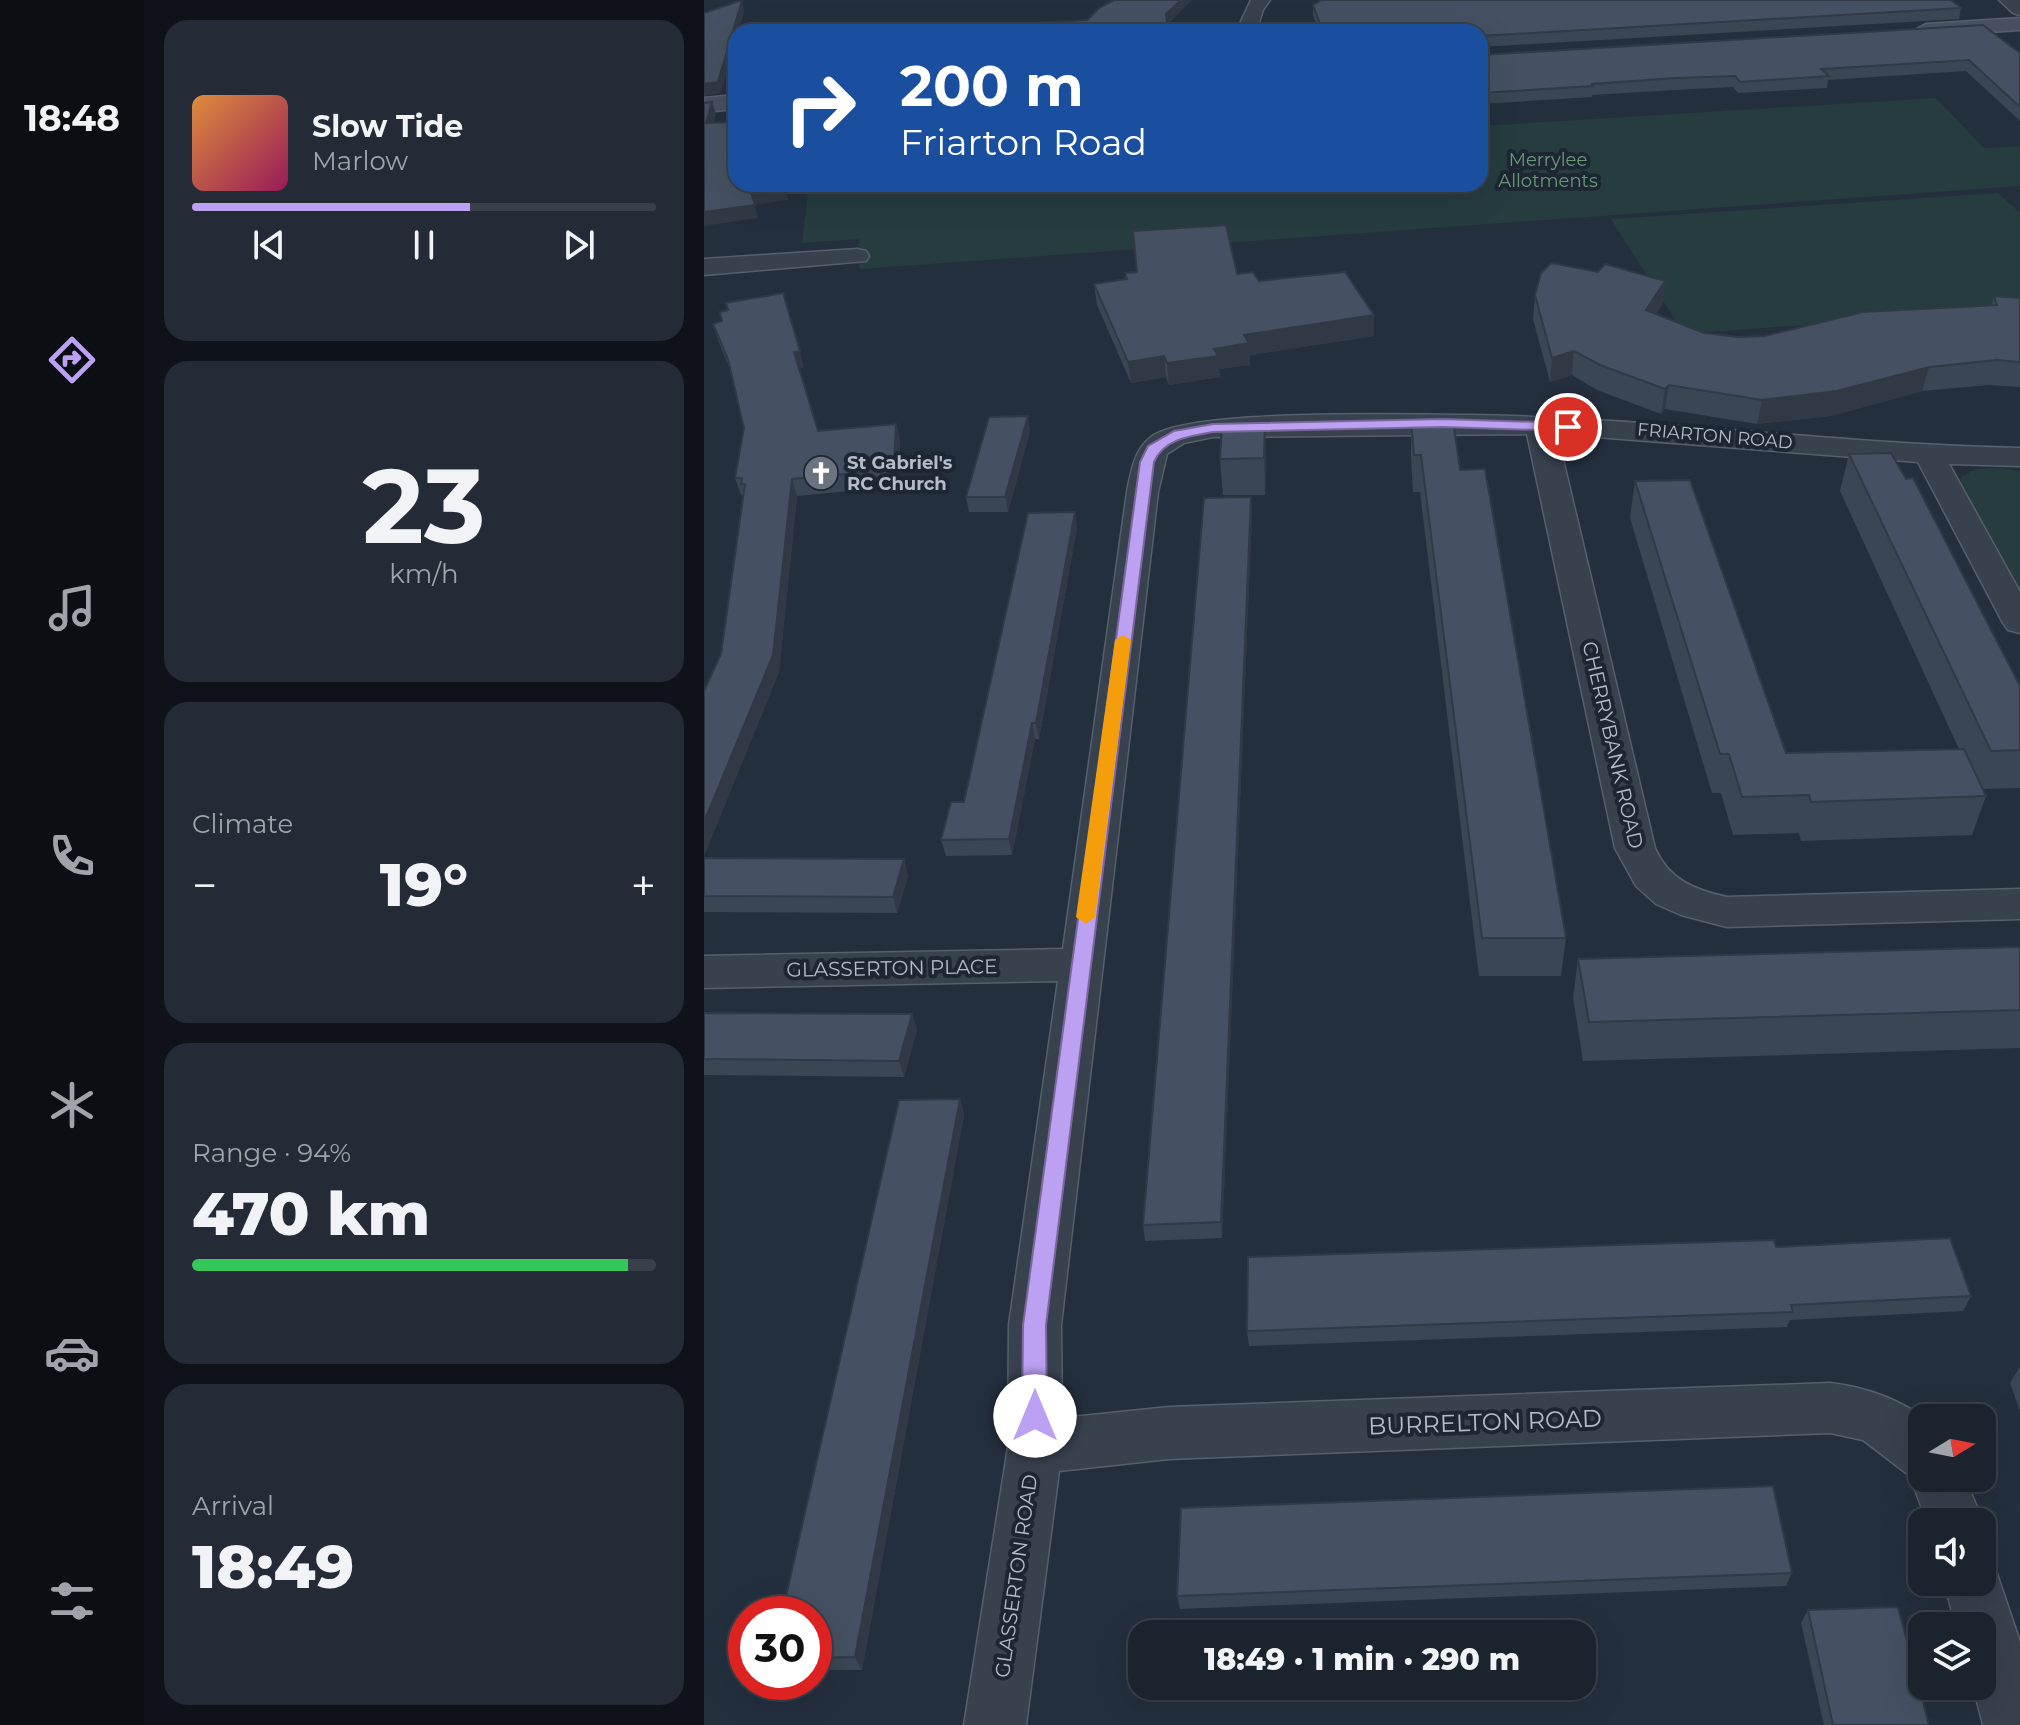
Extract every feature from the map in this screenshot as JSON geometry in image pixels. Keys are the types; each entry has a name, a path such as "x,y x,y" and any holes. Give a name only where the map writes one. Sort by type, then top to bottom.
{"street":[{"path":"1249,24 1261,0"},
{"path":"2008,0 2020,9"},
{"path":"1909,31 2020,24"},
{"path":"704,105 728,103"},
{"path":"704,267 857,256"},
{"name":"FRIARTON ROAD","path":"1170,437 1213,428 1443,423 1623,429 1929,454 2020,457"},
{"name":"CHERRYBANK ROAD","path":"1540,426 1635,848 1643,870 1655,883 1671,895 1694,905 1727,912 2020,904"},
{"name":"GLASSERTON ROAD","path":"995,1725 1035,1447 1035,1325 1079,965 1147,462 1153,448 1170,437"},
{"path":"1929,454 2020,623"},
{"name":"GLASSERTON PLACE","path":"704,972 1079,965"},
{"name":"BURRELTON ROAD","path":"1035,1447 1169,1433 1830,1408 1851,1410 1889,1425 1908,1442"},
{"path":"1977,1596 2014,1725"}],"green space":[{"name":"Merrylee Allotments","path":"1936,98 1984,148 2020,146 2020,186 860,269 857,256 859,239 802,243 808,192 1488,192 1488,126"},
{"path":"1998,193 2020,213 2020,309 1684,334 1611,219"},
{"path":"2003,468 2020,472 2020,591 1960,483 1962,477 1975,469"}],"building":[{"path":"742,0 735,24 728,24 728,48 718,82 704,84 704,13"},
{"path":"1114,0 1181,0 1166,14 1167,24 1020,24 1087,20 1099,8"},
{"path":"1322,0 1951,0 1961,8 1488,36 1488,24 1320,24 1313,5"},
{"path":"1983,25 2020,53 2020,107 1969,60 1821,69 1829,76 1740,82 1735,76 1676,78 1488,93 1488,55"},
{"path":"712,102 706,123 728,122 728,192 751,192 755,205 704,212 704,103"},
{"path":"1226,225 1237,274 1253,272 1259,281 1345,272 1374,315 1244,335 1249,343 1214,349 1218,356 1167,363 1164,356 1128,362 1094,284 1127,279 1125,273 1137,272 1133,231"},
{"path":"1551,263 1598,272 1605,264 1665,281 1646,310 1704,333 1738,337 1765,336 1863,312 1997,305 1994,296 2020,298 2020,362 1997,360 1929,367 1837,391 1762,400 1669,385 1665,389 1600,365 1574,351 1552,358 1535,295 1541,273"},
{"path":"783,293 800,351 794,352 818,431 896,424 894,464 867,467 866,472 792,479 773,655 704,822 704,691 721,654 745,484 741,484 742,478 735,478 744,428 728,359 713,324 722,321 720,312 728,310 726,303"},
{"path":"1028,416 1005,497 966,497 989,417"},
{"path":"1453,420 1460,470 1485,469 1566,938 1482,938 1421,455 1414,455 1411,421"},
{"path":"1265,423 1264,458 1220,459 1222,424"},
{"path":"1891,453 1906,479 1913,478 2020,686 2020,750 1991,751 1849,454"},
{"path":"1690,480 1786,753 1964,749 1986,796 1811,802 1809,795 1742,797 1729,754 1720,754 1635,481"},
{"path":"1251,497 1221,1222 1143,1225 1204,498"},
{"path":"1075,512 1036,723 1032,723 1009,839 941,840 951,802 964,802 1028,513"},
{"path":"704,858 904,859 893,897 704,896"},
{"path":"2020,947 2020,1010 1589,1022 1578,959"},
{"path":"704,1013 912,1014 899,1061 704,1059"},
{"path":"960,1099 855,1657 832,1658 832,1596 786,1596 899,1100"},
{"path":"1950,1238 1971,1296 1791,1305 1793,1312 1247,1331 1248,1257 1774,1240 1776,1247"},
{"path":"1773,1486 1792,1573 1177,1596 1181,1508"},
{"path":"1898,1607 1908,1645 1908,1700 1922,1700 1929,1725 1833,1725 1808,1610"}],"slow traffic":[{"path":"1086,917 1123,640"}],"place":[{"name":"St Gabriel's RC Church","path":"821,473"}],"route":[{"path":"1035,1416 1038,1295 1147,462 1153,448 1179,433 1213,428 1443,423 1568,427"}]}
